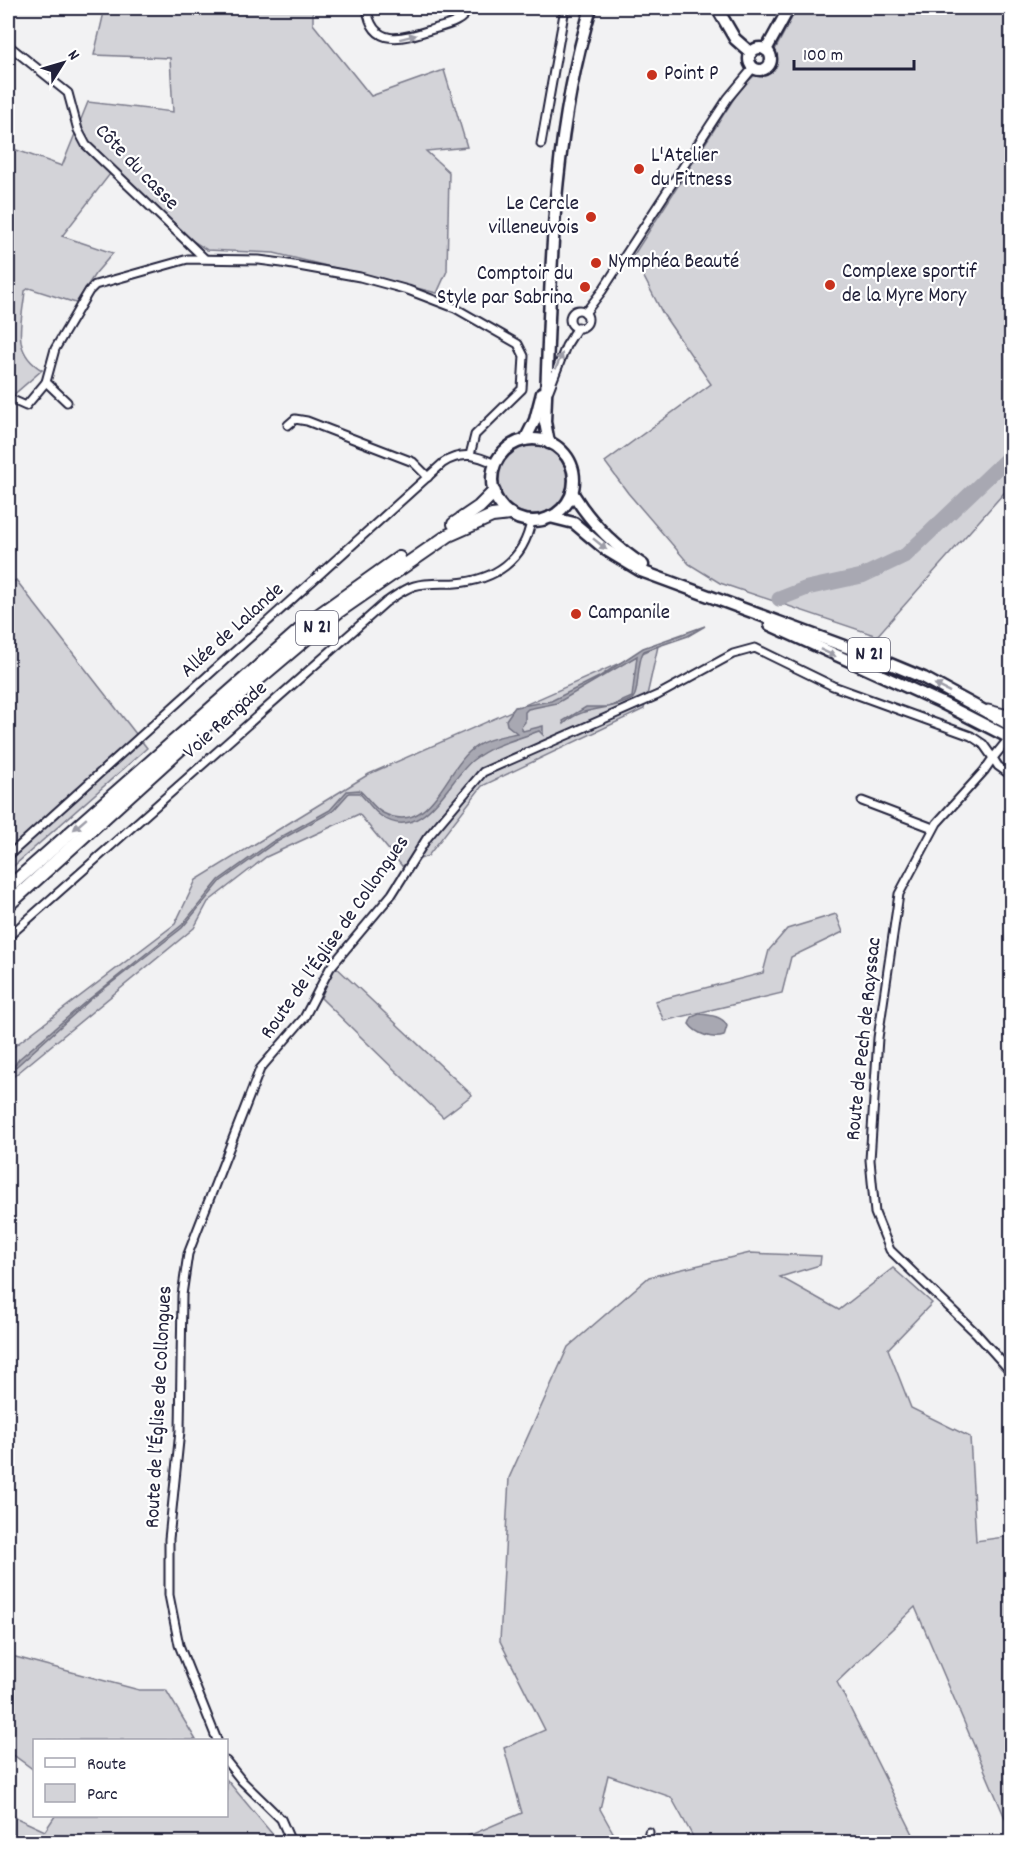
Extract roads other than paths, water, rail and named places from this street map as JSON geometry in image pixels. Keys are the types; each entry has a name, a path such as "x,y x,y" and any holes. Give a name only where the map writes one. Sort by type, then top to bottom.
{"highway":[{"name":"N 21","path":"8,888 309,622 364,581 469,515 494,492"},
{"name":"N 21","path":"8,904 234,700 339,611 395,570 458,531 492,516 510,514"}],"main road":[{"path":"549,443 545,422 556,195 567,122 591,8"},
{"path":"717,8 735,39 750,53"},
{"path":"766,50 789,8"},
{"path":"760,48 766,50 771,59 768,66 763,70 753,68 749,62 750,53 760,48"},
{"path":"525,440 535,420 547,375"},
{"path":"525,440 549,443 566,456 571,467 572,492 567,502 550,517 531,521 510,514 500,504 494,492 492,473 495,464 506,449 525,440"},
{"name":"N 21","path":"572,492 604,534 627,554 671,582"},
{"name":"N 21","path":"550,517 574,523 623,561 718,601 871,656 968,702 1011,726"},
{"name":"N 21","path":"718,601 940,702 1010,738"}],"street":[{"path":"367,8 375,28 387,37 401,40 459,21 468,8"},
{"path":"541,144 565,8"},
{"name":"Côte du casse","path":"8,45 68,93 78,130 86,145 204,258"},
{"path":"546,398 566,346 578,327 586,324 585,313 602,291 735,89 753,68"},
{"path":"8,399 26,406 46,382 55,349 89,291 95,285 188,259 282,263 408,290 455,308 518,344 524,356 522,389 475,435 470,455 495,464"},
{"path":"578,327 572,324 571,314 578,310 585,313"},
{"path":"46,382 67,402"},
{"path":"288,425 295,419 306,421 413,462 428,477"},
{"name":"Allée de Lalande","path":"8,856 428,477 451,458 470,455"},
{"name":"Voie Rengade","path":"8,937 386,602 413,586 488,577 518,555 523,548 531,521"},
{"name":"Route de l’Église de Collongues","path":"217,1739 179,1645 169,1595 169,1539 180,1431 182,1295 188,1254 260,1070 304,1018 330,968 392,894 427,838 483,772 658,695 733,654 756,648 832,686 971,736 983,744 993,758"},
{"path":"968,702 1011,715"},
{"name":"Route de Pech de Rayssac","path":"1010,738 933,828 899,894 878,1038 870,1123 870,1160 875,1213 882,1236 894,1256 976,1333 1011,1373"},
{"path":"993,758 998,766 1011,776"},
{"path":"862,801 933,828"},
{"path":"228,1764 242,1781 281,1819 291,1842"},
{"path":"648,1842 649,1832"}],"waterway":[{"path":"779,599 807,588 862,576 906,555 1012,454"}],"place":[{"name":"Point P","path":"652,75"},
{"name":"L'Atelier du Fitness","path":"639,169"},
{"name":"Le Cercle villeneuvois","path":"591,217"},
{"name":"Nymphéa Beauté","path":"596,263"},
{"name":"Complexe sportif de la Myre Mory","path":"830,285"},
{"name":"Comptoir du Style par Sabrina","path":"585,287"},
{"name":"Campanile","path":"576,614"}]}
